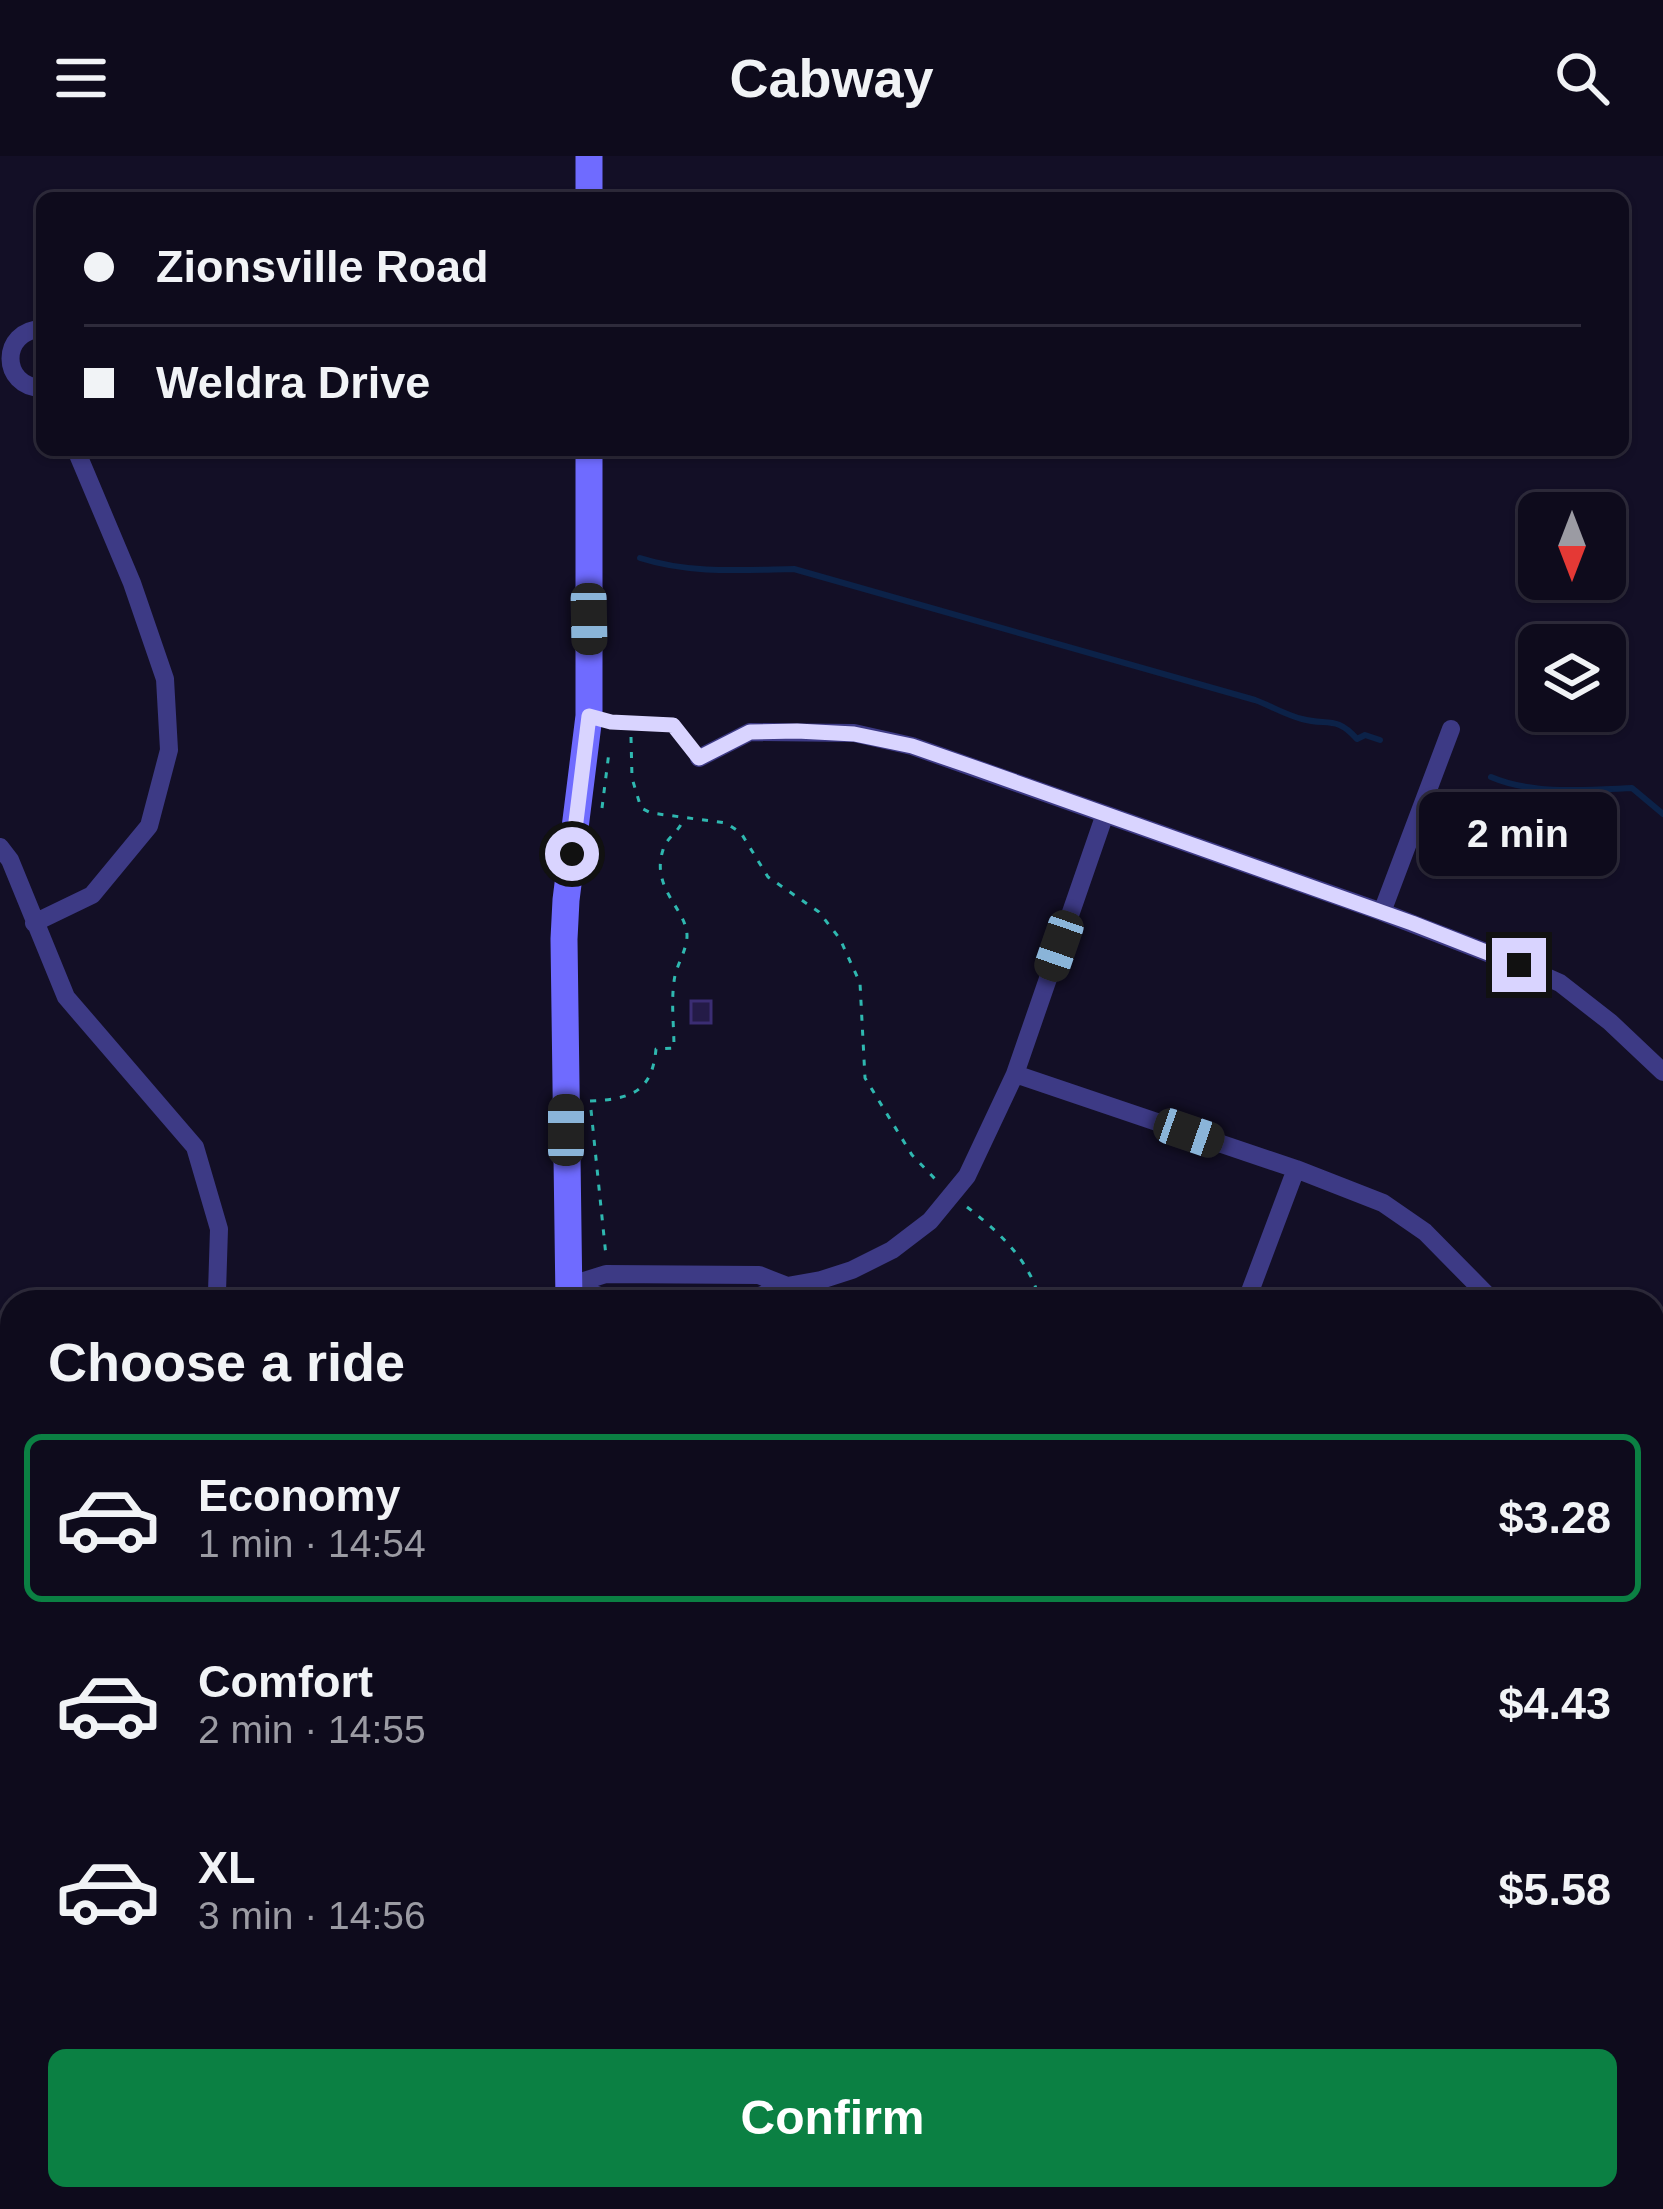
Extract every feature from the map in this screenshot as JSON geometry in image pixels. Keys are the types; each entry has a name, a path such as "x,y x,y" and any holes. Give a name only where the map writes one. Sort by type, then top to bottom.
{"main road":[{"path":"590,156 590,192"},
{"path":"568,1290 564,939 589,716 589,456"}],"street":[{"path":"36,330 22,332 7,357 13,376 36,388"},
{"path":"34,923 92,895 149,826 169,750 165,679 132,583 79,456"},
{"path":"1382,912 1451,729"},
{"path":"699,758 750,732 854,734 912,746 1470,944 1560,983 1663,1072"},
{"path":"776,1290 852,1270 892,1250 929,1221 967,1175 1015,1074 1105,814"},
{"path":"0,847 10,860 66,997 195,1148 219,1229 217,1290"},
{"path":"1015,1074 1383,1203 1425,1232 1482,1290"},
{"path":"1251,1290 1296,1169"}],"lane":[{"path":"589,716 673,725 699,758"}],"path":[{"path":"631,723 632,778 641,808 726,823 741,833 767,877 819,912 840,939 860,983 865,1078 911,1155 939,1182"},
{"path":"606,1246 590,1101 630,1095 651,1075 656,1048 674,1048 674,980 687,941 685,923 664,891 661,860 663,846 679,830 683,818"},
{"path":"965,1205 1017,1252 1037,1290"}],"building":[{"path":"691,1001 711,1001 711,1023 691,1023"}],"waterway":[{"path":"640,558 697,569 794,569 1255,700 1302,719 1337,724 1357,739 1365,735 1380,740"},
{"path":"1491,777 1542,789 1632,788 1663,814"}],"route":[{"path":"572,854 589,716 611,722 673,725 699,758 750,732 854,734 912,746 970,766 1519,965"}]}
